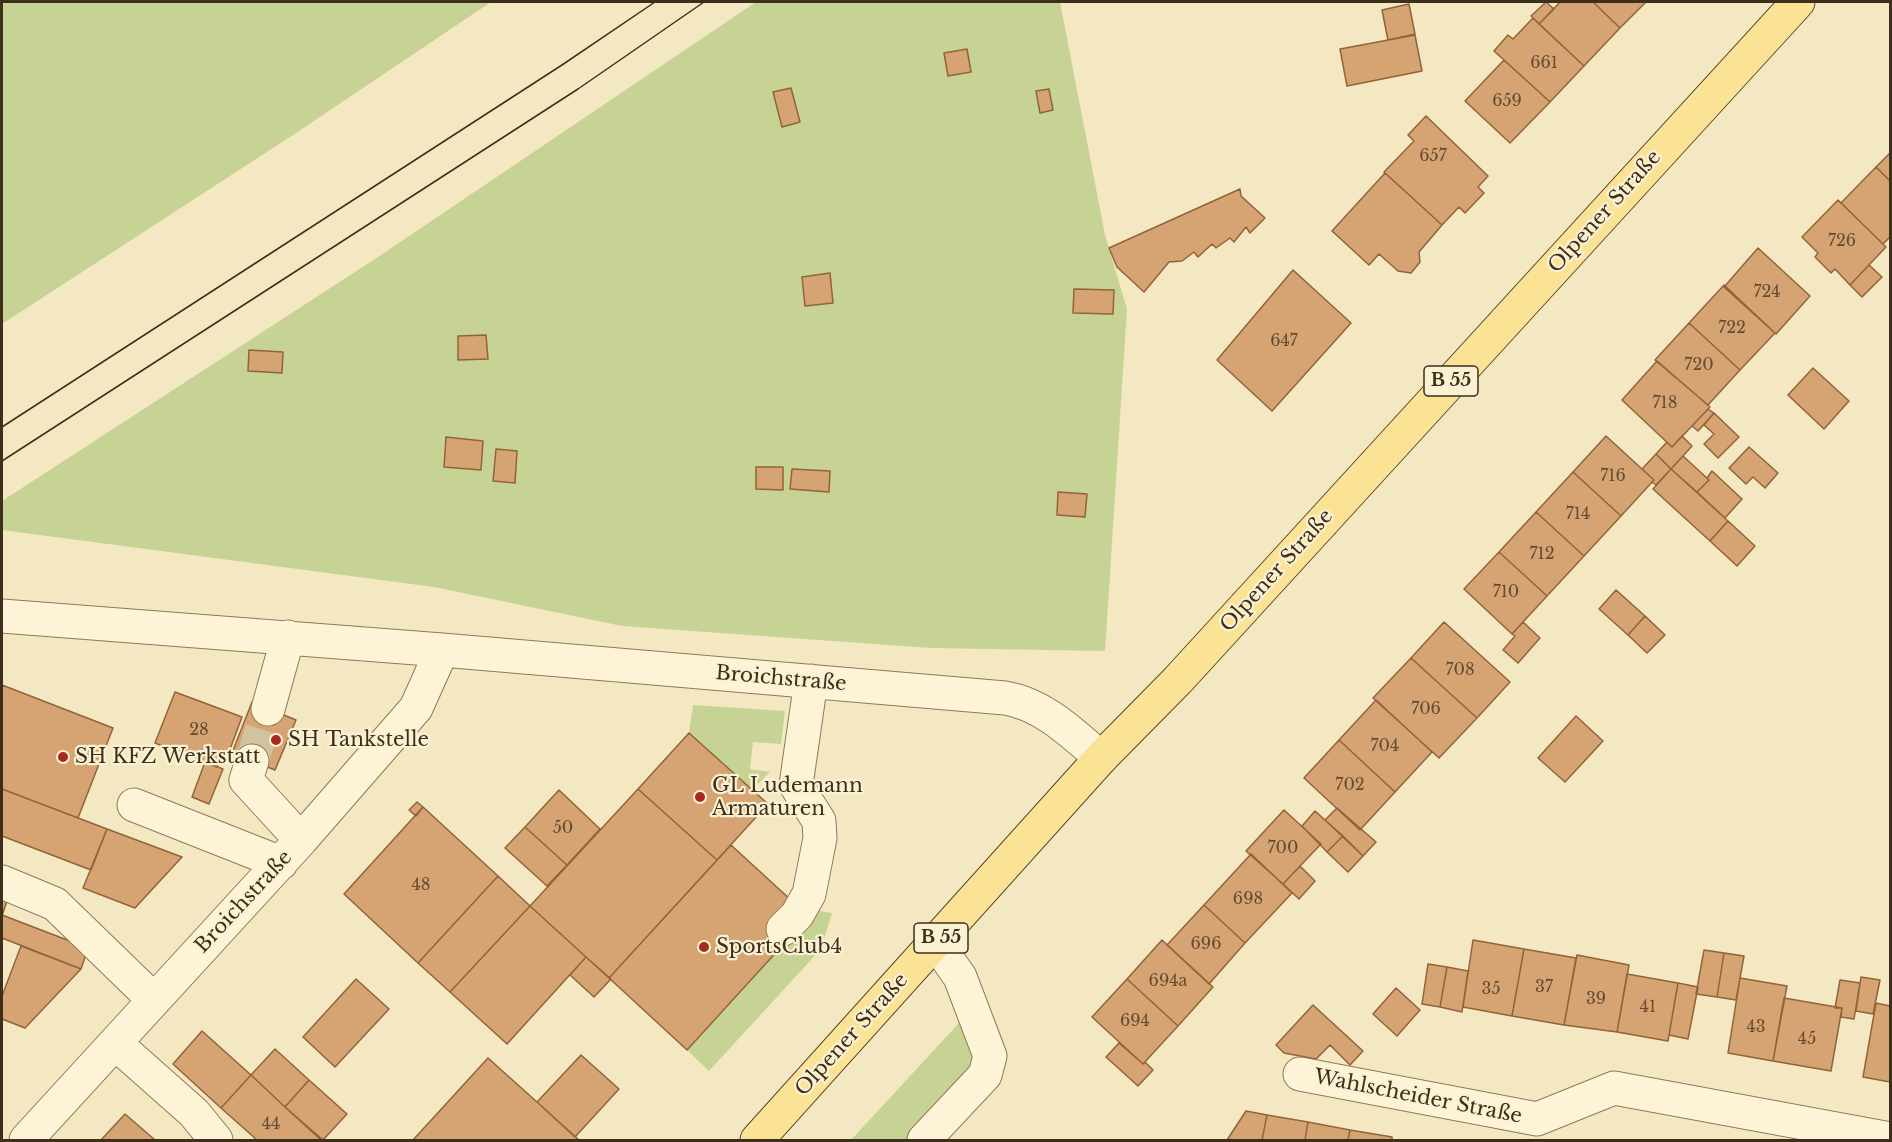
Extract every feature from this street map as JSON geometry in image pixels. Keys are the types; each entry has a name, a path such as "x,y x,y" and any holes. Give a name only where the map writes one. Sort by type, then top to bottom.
{"main road":[{"name":"Olpener Straße","path":"757,1140 1101,758 1177,681 1798,2"}],"street":[{"name":"Broichstraße","path":"2,616 442,650 1014,699 1041,711 1101,758"},
{"path":"268,709 288,638"},
{"name":"Broichstraße","path":"26,1140 291,851 416,708 442,650"},
{"path":"783,929 797,915 809,894 820,837 819,820 796,785 811,681"},
{"path":"252,761 246,780 291,851"},
{"path":"134,805 291,851"},
{"path":"2,882 54,904 154,1000"},
{"path":"924,1140 985,1075 990,1056 960,976 936,943"},
{"path":"115,1043 194,1113 216,1140"},
{"name":"Wahlscheider Straße","path":"1300,1074 1535,1130 1614,1088 1810,1132 1890,1138"}],"green space":[{"path":"2,2 491,2 293,135 2,324"},
{"path":"756,2 1060,2 1105,235 1127,309 1105,651 931,648 622,626 434,587 2,530 2,501 378,257"},
{"path":"693,705 785,711 781,744 753,742 750,769 770,772 752,790 689,733"},
{"path":"815,910 832,913 821,949 709,1071 687,1050"},
{"path":"960,1022 982,1069 912,1140 851,1140"}],"building":[{"path":"1546,2 1554,9 1539,24 1531,16"},
{"path":"1560,2 1593,2 1620,28 1584,66 1539,24"},
{"path":"1593,2 1646,2 1620,28"},
{"path":"1409,4 1415,34 1388,40 1382,10"},
{"path":"1533,18 1584,66 1550,102 1494,51 1508,35 1513,39"},
{"path":"1415,35 1422,71 1347,86 1340,49"},
{"path":"967,49 971,72 948,76 944,53"},
{"path":"1504,60 1550,102 1510,143 1465,101"},
{"path":"791,88 800,122 782,127 773,92"},
{"path":"1049,89 1053,110 1040,113 1036,91"},
{"path":"1426,116 1488,176 1478,187 1484,193 1465,213 1459,207 1442,225 1384,172 1414,141 1408,135"},
{"path":"1890,153 1890,181 1876,167"},
{"path":"1876,167 1890,181 1890,237 1883,244 1841,203"},
{"path":"1385,173 1442,225 1419,252 1420,262 1411,273 1398,271 1379,254 1369,265 1332,231"},
{"path":"1240,189 1241,196 1265,218 1250,233 1246,227 1234,242 1230,238 1216,248 1212,244 1198,257 1194,252 1182,261 1169,262 1144,292 1117,267 1109,248"},
{"path":"1838,200 1886,247 1850,285 1835,269 1831,273 1815,257 1818,253 1802,237"},
{"path":"1758,248 1810,296 1776,334 1724,287"},
{"path":"1869,265 1882,277 1862,297 1850,285"},
{"path":"1293,270 1351,323 1272,411 1217,360"},
{"path":"830,273 833,303 805,306 802,277"},
{"path":"1724,285 1775,333 1740,370 1689,323"},
{"path":"1074,289 1114,290 1113,314 1073,313"},
{"path":"1689,323 1740,370 1708,405 1655,360"},
{"path":"486,335 488,359 458,360 458,336"},
{"path":"249,350 283,352 282,373 248,371"},
{"path":"1657,361 1710,407 1672,447 1622,400"},
{"path":"1813,368 1849,401 1824,429 1788,395"},
{"path":"1708,409 1714,413 1698,431 1692,426"},
{"path":"1714,413 1739,437 1718,458 1704,444 1714,434 1704,425"},
{"path":"1606,436 1654,480 1621,516 1573,472"},
{"path":"1682,436 1692,446 1671,469 1656,454 1667,442 1672,447"},
{"path":"446,437 483,441 481,470 444,467"},
{"path":"1749,447 1778,473 1765,488 1753,477 1746,484 1729,468"},
{"path":"496,449 517,451 515,483 493,481"},
{"path":"1656,454 1671,469 1656,485 1642,469"},
{"path":"1683,456 1709,480 1697,492 1671,469"},
{"path":"756,467 783,467 783,490 756,489"},
{"path":"792,469 830,471 829,492 790,489"},
{"path":"1671,469 1728,521 1710,541 1653,489"},
{"path":"1712,471 1742,499 1725,518 1697,492 1709,480 1707,478"},
{"path":"1573,472 1621,516 1584,556 1536,512"},
{"path":"1058,492 1087,494 1085,517 1057,515"},
{"path":"1536,512 1584,556 1547,596 1499,552"},
{"path":"1728,521 1755,546 1737,566 1710,541"},
{"path":"1499,552 1547,596 1512,634 1464,589"},
{"path":"1616,590 1645,616 1628,635 1599,609"},
{"path":"1645,616 1665,635 1647,653 1628,635"},
{"path":"1444,622 1510,682 1477,718 1411,658"},
{"path":"1523,622 1540,638 1518,663 1503,650 1515,636 1512,634"},
{"path":"1411,658 1477,718 1439,758 1373,698"},
{"path":"2,685 113,728 78,818 2,789"},
{"path":"175,692 242,717 229,752 223,750 217,767 155,743"},
{"path":"1376,700 1432,752 1395,792 1339,740"},
{"path":"252,702 296,720 275,770 232,753"},
{"path":"1576,716 1603,741 1565,782 1538,758"},
{"path":"689,733 768,804 717,860 638,789"},
{"path":"1339,740 1395,792 1360,830 1304,778"},
{"path":"205,762 223,769 209,804 192,797"},
{"path":"2,789 107,829 91,870 2,836"},
{"path":"638,789 717,860 609,978 530,906"},
{"path":"559,790 600,829 567,865 525,827"},
{"path":"417,802 423,807 416,816 409,810"},
{"path":"423,807 498,876 418,963 344,894"},
{"path":"1337,808 1376,842 1363,856 1325,820"},
{"path":"1284,810 1321,844 1283,884 1246,851"},
{"path":"1315,811 1343,836 1327,852 1302,826"},
{"path":"525,827 567,865 547,886 505,848"},
{"path":"107,829 182,857 135,908 83,888"},
{"path":"1343,836 1363,856 1348,872 1327,852"},
{"path":"731,845 792,901 791,936 687,1050 609,978"},
{"path":"1251,854 1292,893 1245,943 1204,905"},
{"path":"1300,866 1315,881 1299,899 1283,884"},
{"path":"498,876 530,906 450,992 418,963"},
{"path":"2,899 7,901 2,916"},
{"path":"1204,905 1245,943 1209,984 1167,945"},
{"path":"530,906 586,957 507,1044 450,992"},
{"path":"2,915 88,948 81,969 2,938"},
{"path":"1162,940 1213,987 1178,1026 1127,979"},
{"path":"1473,940 1524,949 1512,1016 1463,1007"},
{"path":"21,946 81,969 25,1028 2,1019 2,996"},
{"path":"1524,949 1576,958 1564,1025 1512,1016"},
{"path":"1704,950 1724,953 1717,997 1696,994"},
{"path":"1724,953 1744,956 1736,1000 1717,997"},
{"path":"1577,955 1629,965 1617,1032 1564,1025"},
{"path":"586,957 611,979 594,997 570,975"},
{"path":"1428,964 1447,967 1440,1007 1422,1004"},
{"path":"1447,967 1468,971 1462,1012 1440,1007"},
{"path":"1627,974 1678,983 1668,1041 1617,1032"},
{"path":"1861,977 1880,980 1873,1014 1856,1011"},
{"path":"1740,978 1787,986 1773,1061 1728,1053"},
{"path":"356,979 389,1009 335,1067 303,1037"},
{"path":"1127,979 1178,1026 1143,1064 1092,1017"},
{"path":"1840,980 1860,983 1854,1019 1841,1017 1842,1008 1835,1008"},
{"path":"1678,983 1698,987 1688,1039 1669,1035"},
{"path":"1396,988 1420,1010 1397,1036 1373,1014"},
{"path":"1784,998 1842,1008 1831,1071 1773,1061"},
{"path":"1876,1003 1890,1006 1890,1082 1863,1077"},
{"path":"1313,1005 1363,1051 1350,1065 1330,1045 1316,1059 1284,1053 1276,1045"},
{"path":"202,1031 251,1075 221,1108 173,1064"},
{"path":"1119,1043 1153,1070 1138,1086 1106,1057"},
{"path":"275,1049 309,1080 285,1107 251,1075"},
{"path":"581,1055 619,1089 575,1137 537,1102"},
{"path":"488,1058 537,1102 579,1140 413,1140"},
{"path":"251,1075 321,1140 257,1140 221,1108"},
{"path":"309,1080 347,1114 323,1140 285,1107"},
{"path":"1246,1111 1267,1115 1262,1140 1227,1140"},
{"path":"125,1114 155,1140 101,1140"},
{"path":"1267,1115 1308,1122 1305,1140 1262,1140"},
{"path":"1308,1122 1350,1130 1348,1140 1305,1140"},
{"path":"1350,1130 1392,1137 1392,1140 1348,1140"}],"tunnel":[{"path":"252,761 268,709"}],"tram line":[{"path":"2,427 562,65 655,2"},
{"path":"2,461 578,89 704,2"}],"place":[{"name":"SH Tankstelle","path":"276,740"},
{"name":"SH KFZ Werkstatt","path":"63,757"},
{"name":"GL Ludemann Armaturen","path":"700,797"},
{"name":"SportsClub4","path":"704,947"}]}
